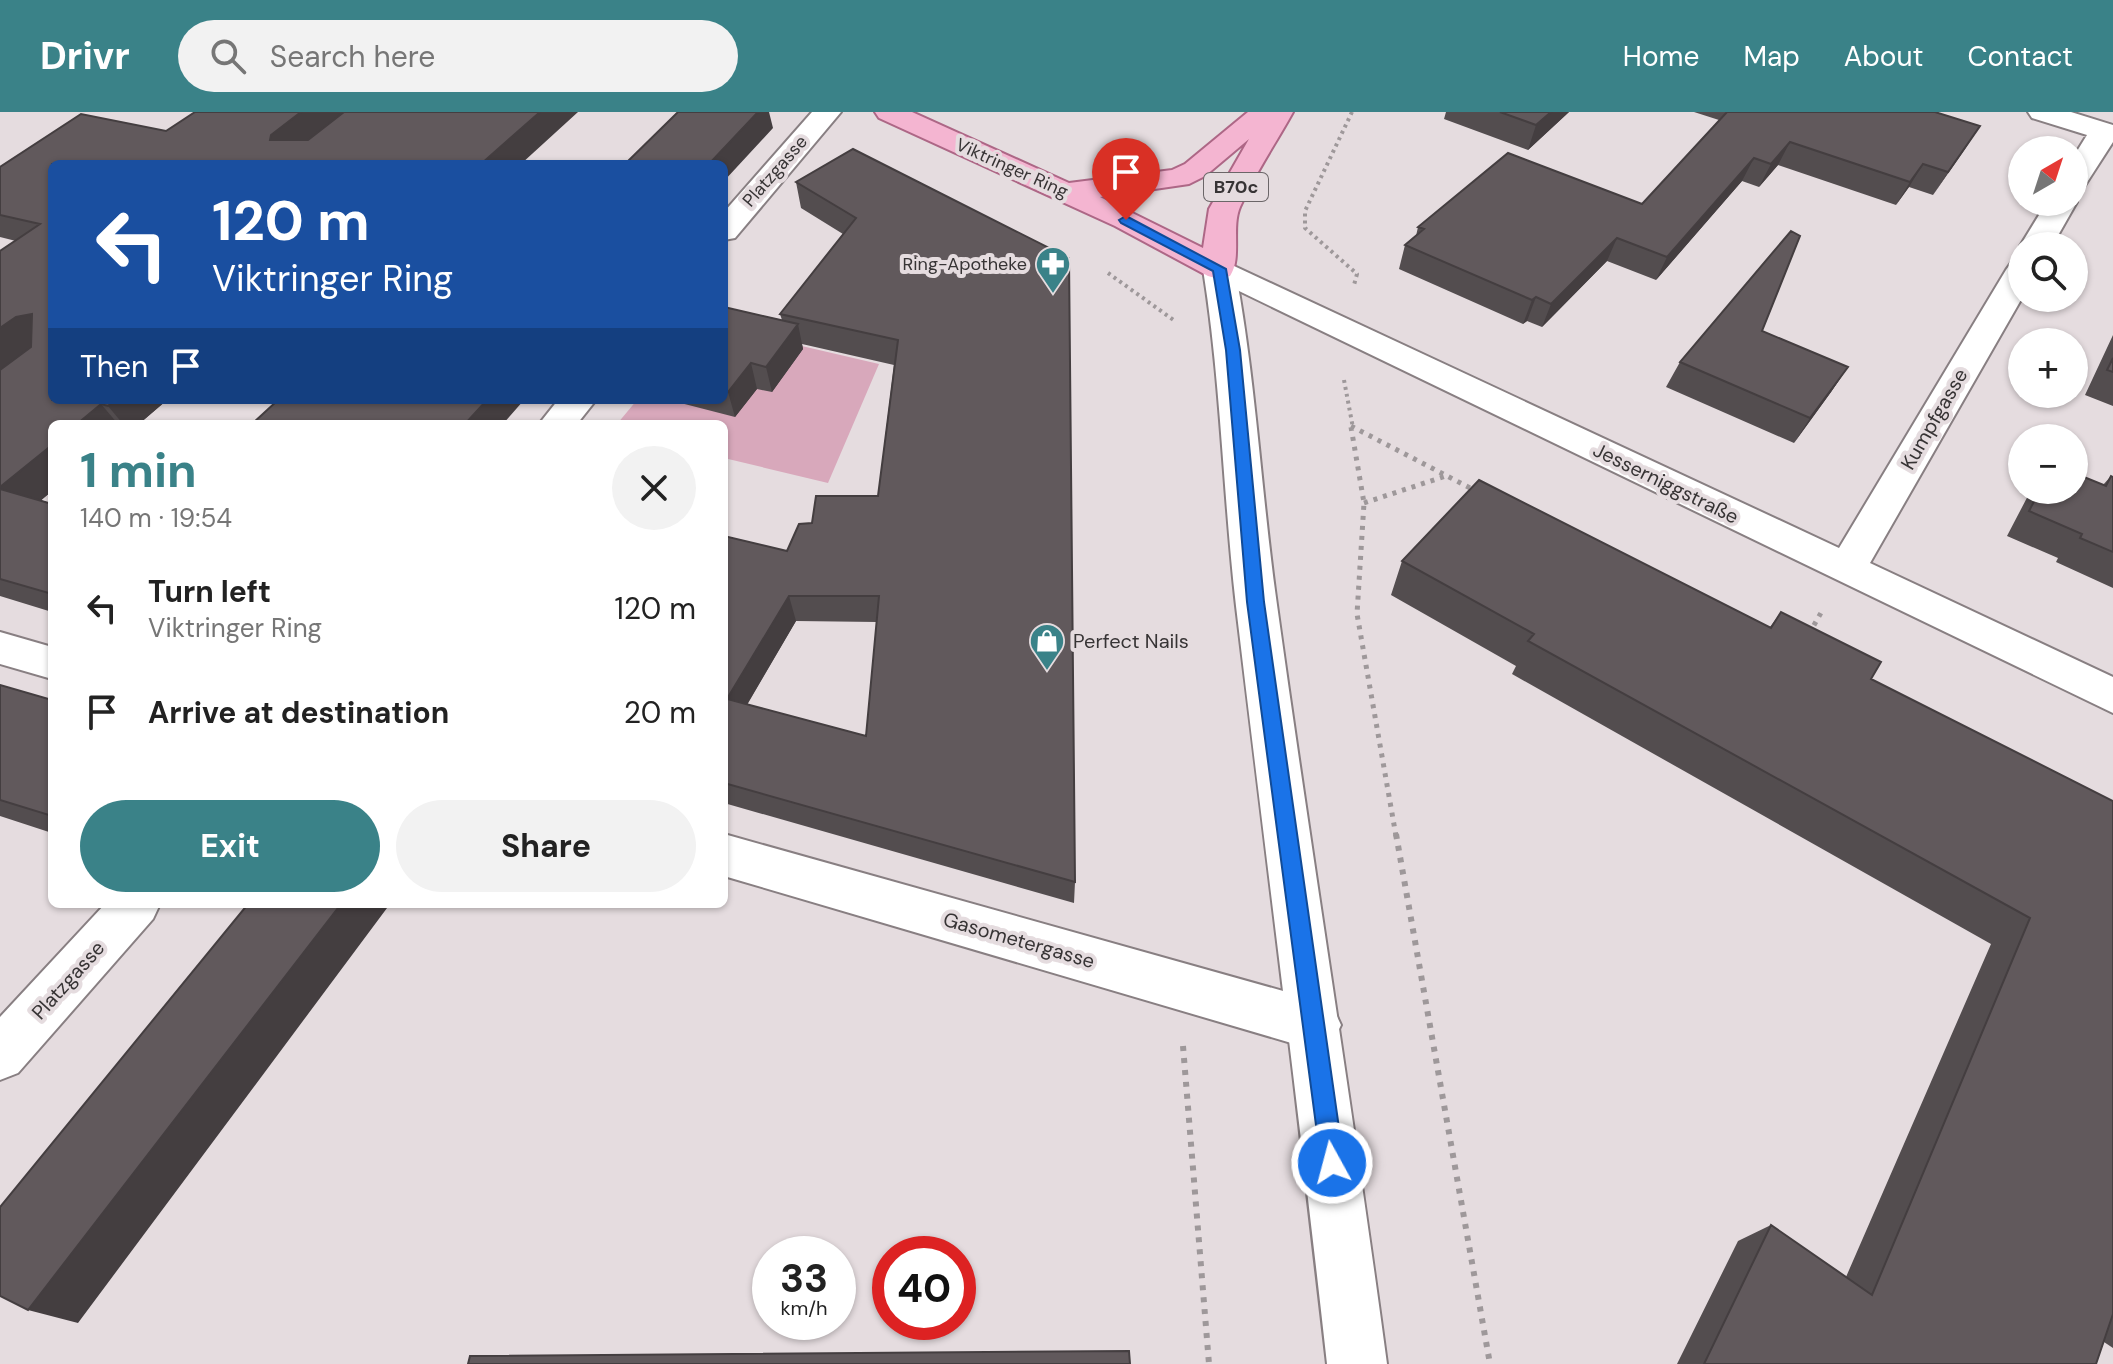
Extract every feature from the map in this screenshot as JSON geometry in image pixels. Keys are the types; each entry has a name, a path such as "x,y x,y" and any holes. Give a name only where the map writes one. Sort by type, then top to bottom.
{"main road":[{"name":"Viktringer Ring","path":"889,112 1126,220 1219,269"},
{"path":"1063,192 1179,178 1195,170 1265,112"},
{"name":"B70c","path":"1219,269 1219,235 1224,209 1279,112"}],"street":[{"name":"Platzgasse","path":"728,226 827,112"},
{"path":"2042,112 2108,132 2088,161"},
{"path":"1219,269 1233,350 1256,602 1315,1025 1357,1364"},
{"name":"Jesserniggstraße","path":"1219,269 2113,696"},
{"name":"Kumpfgasse","path":"1847,569 2008,294"},
{"path":"560,420 574,404"},
{"path":"0,648 48,662"},
{"name":"Gasometergasse","path":"728,856 1315,1025"},
{"name":"Platzgasse","path":"0,1055 132,908"}],"path":[{"path":"1352,112 1305,211 1305,228 1357,274 1352,291"},
{"path":"1108,273 1182,325 1233,350"},
{"path":"1346,406 1364,503 1357,614 1490,1364"},
{"path":"1351,427 1488,497"},
{"path":"1364,503 1446,476"},
{"path":"1178,986 1209,1364"}],"shaded area":[{"path":"728,329 879,364 828,483 728,459 728,420 620,420 634,404 728,404"}],"building":[{"path":"195,112 301,112 271,135 270,140 308,140 344,112 540,112 486,160 48,160 48,404 101,404 82,420 48,420 48,448 0,487 0,370 31,347 32,314 16,317 0,328 0,251 40,224 0,215 0,167 81,114 166,131"},
{"path":"678,112 758,112 713,160 629,160"},
{"path":"1500,112 1551,112 1536,125"},
{"path":"1727,112 1935,112 1980,126 1948,172 1923,164 1910,182 1790,142 1771,164 1754,158 1667,257 1617,238 1551,304 1536,297 1532,300 1405,245 1424,229 1418,227 1508,153 1642,204"},
{"path":"853,149 1069,258 1075,882 728,784 728,699 866,736 879,596 789,596 728,697 728,537 787,551 799,524 812,523 816,496 878,496 898,340 780,314 856,218 796,182"},
{"path":"1791,231 1800,236 1762,331 1848,367 1810,418 1680,362"},
{"path":"728,308 798,324 766,367 751,363 728,392"},
{"path":"2113,358 2113,372 2107,370"},
{"path":"274,404 483,404 469,420 256,420"},
{"path":"2111,476 2113,552 2080,538 2082,534 2029,511 2033,504 2088,504 2088,479 2106,486"},
{"path":"1479,480 1771,628 1781,612 1881,662 1871,679 2113,801 2113,1314 2096,1364 1704,1364 1771,1225 1872,1295 2030,918 1528,641 1534,634 1402,561"},
{"path":"0,489 48,503 48,593 0,579"},
{"path":"0,685 48,699 48,815 0,800"},
{"path":"245,908 338,908 28,1310 0,1296 0,1207"},
{"path":"1129,1351 1130,1364 468,1364 470,1356"}],"place":[{"name":"Ring-Apotheke","path":"1053,295"},
{"name":"Perfect Nails","path":"1047,672"}],"route":[{"path":"1126,220 1219,269 1233,350 1256,602 1332,1163"}]}
